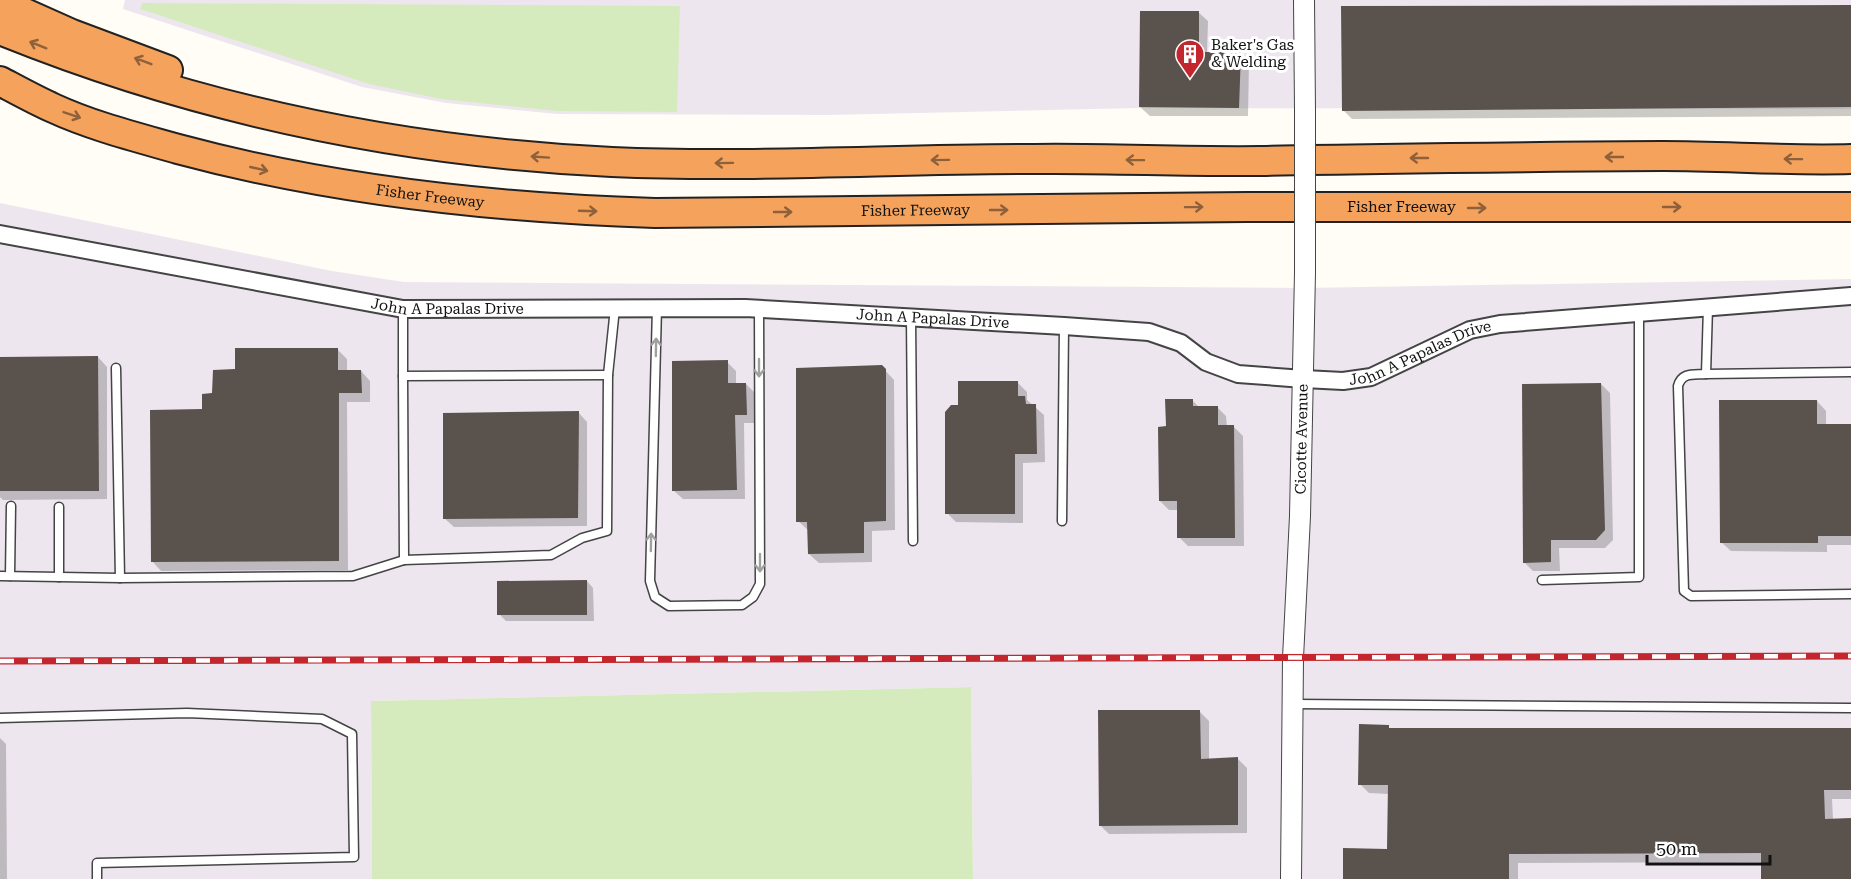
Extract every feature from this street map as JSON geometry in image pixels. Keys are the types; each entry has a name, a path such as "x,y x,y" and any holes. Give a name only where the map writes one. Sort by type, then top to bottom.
{"highway":[{"path":"0,2 152,65 287,106 336,131"},
{"path":"0,30 58,53 148,83 249,112 336,131 539,158 682,164 1035,159 1257,161 1672,156 1851,159"},
{"name":"Fisher Freeway","path":"6,86 53,109 99,125 193,153 266,171 432,197 562,210 667,213 1246,207 1851,207"}],"street":[{"name":"Cicotte Avenue","path":"1291,879 1293,704 1304,379 1304,0"},
{"name":"John A Papalas Drive","path":"0,234 403,309 657,306 759,309 911,316 1149,332 1181,343 1206,362 1238,374 1343,381 1371,377 1470,330 1490,326 1542,319 1851,296"}],"lane":[{"path":"657,306 650,581 655,597 669,606 742,605 753,597 760,584 759,309"},
{"path":"0,576 120,578 353,576 404,560 551,555 582,538 607,531 608,375 615,307"},
{"path":"1706,374 1708,307"},
{"path":"403,309 404,560"},
{"path":"1542,580 1639,577 1639,312"},
{"path":"911,316 913,541"},
{"path":"1062,521 1064,326"},
{"path":"116,368 120,578"},
{"path":"1851,372 1686,375 1680,379 1678,386 1684,591 1691,596 1851,594"},
{"path":"403,376 608,375"},
{"path":"10,576 11,506"},
{"path":"59,507 59,577"},
{"path":"1293,704 1851,708"},
{"path":"0,718 187,713 310,718 322,719 352,734 354,857 98,862 97,879"}],"shaded area":[{"path":"125,0 1851,0 1851,109 1138,108 830,115 557,114 446,103 362,87 123,9"},
{"path":"0,203 332,271 404,282 1305,288 1851,279 1851,879 973,879 971,687 371,701 372,879 0,879"}],"green space":[{"path":"142,3 680,6 677,112 557,111 441,99 369,84 140,9"},
{"path":"971,687 973,879 372,879 371,701"}],"building":[{"path":"1851,5 1851,107 1342,111 1341,6"},
{"name":"Baker's Gas & Welding","path":"1140,11 1199,11 1199,52 1241,52 1239,108 1139,107"},
{"path":"235,348 338,348 338,370 361,370 362,393 339,393 339,561 151,562 150,410 202,409 202,394 212,393 213,370 235,369"},
{"path":"98,356 99,491 0,491 0,357"},
{"path":"728,360 728,383 746,383 747,415 735,415 737,490 672,491 672,361"},
{"path":"882,365 886,369 886,521 864,522 864,553 808,554 807,522 796,522 796,368"},
{"path":"958,381 1018,381 1018,396 1025,396 1026,404 1036,404 1037,454 1015,454 1015,514 945,514 945,412 951,405 958,405"},
{"path":"1601,383 1605,530 1596,540 1551,540 1551,562 1523,563 1522,384"},
{"path":"1165,399 1193,399 1193,406 1218,406 1218,425 1234,425 1235,538 1177,538 1177,501 1159,501 1158,427 1166,426"},
{"path":"1719,400 1817,400 1817,424 1851,424 1851,536 1818,536 1818,543 1720,543"},
{"path":"579,411 578,518 443,519 443,413"},
{"path":"587,580 587,615 497,615 497,581"},
{"path":"1098,710 1200,710 1201,759 1238,757 1238,825 1099,826"},
{"path":"1359,724 1389,725 1389,728 1851,728 1851,790 1824,790 1825,819 1851,818 1851,879 1761,879 1761,853 1509,854 1509,879 1343,879 1343,848 1387,849 1388,785 1358,785"}],"railway":[{"path":"0,661 1851,656"}],"place":[{"name":"Baker's Gas & Welding","path":"1190,80"}]}
